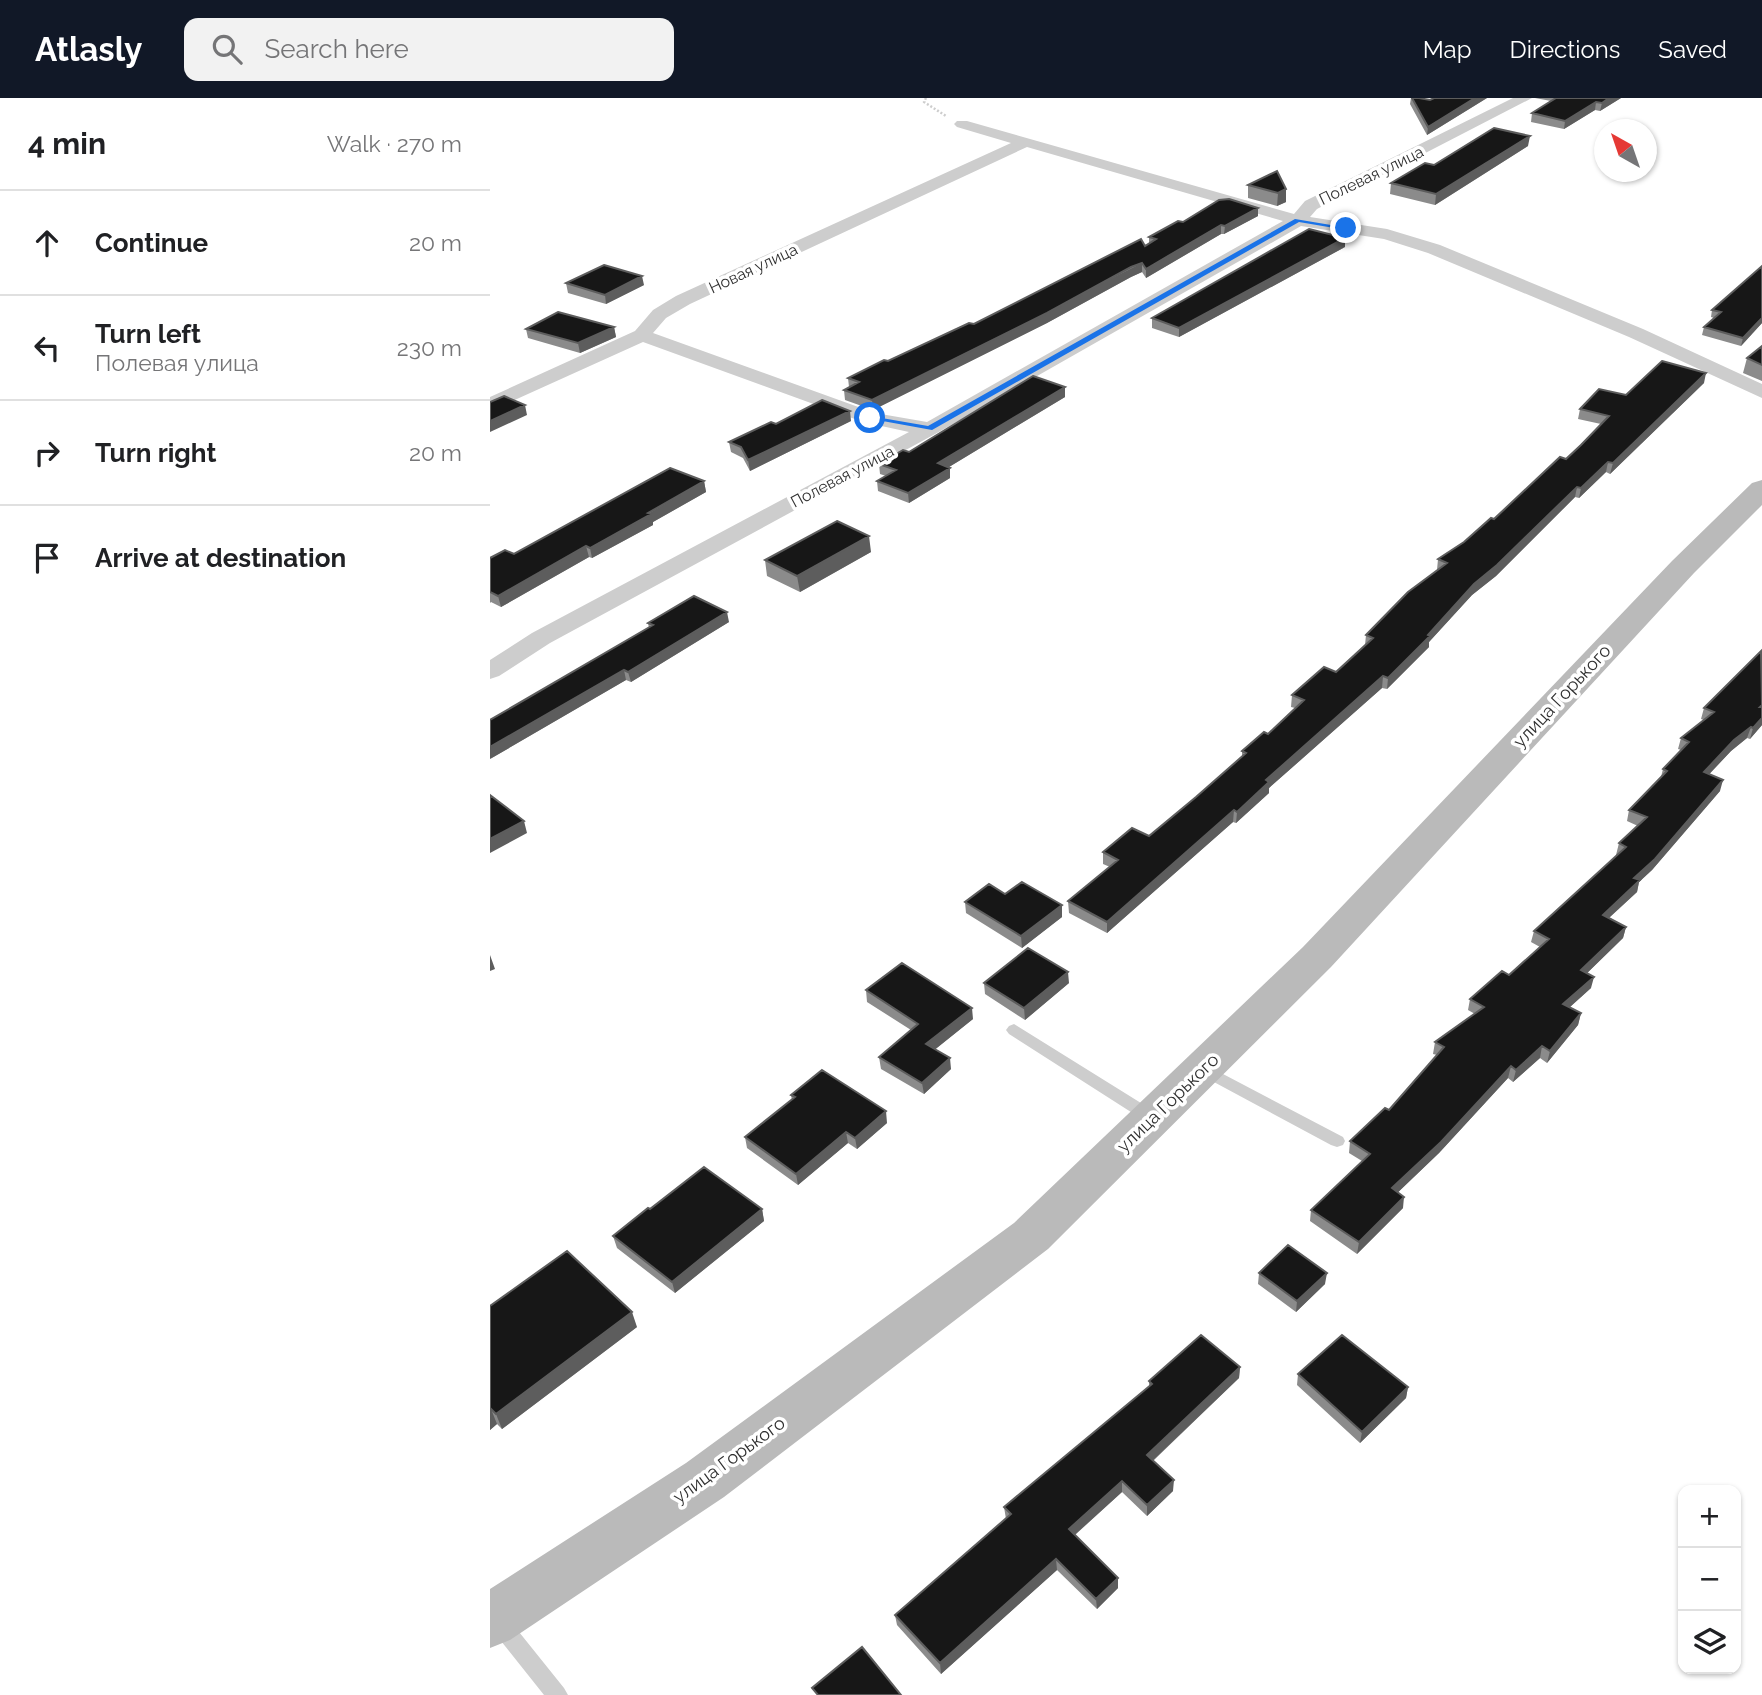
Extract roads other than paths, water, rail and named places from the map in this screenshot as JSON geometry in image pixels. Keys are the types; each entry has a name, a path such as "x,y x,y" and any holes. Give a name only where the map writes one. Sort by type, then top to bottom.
{"main road":[{"name":"улица Горького","path":"492,1619 705,1480 1031,1236 1317,957 1683,567 1762,489"}],"street":[{"name":"Полевая улица","path":"490,671 541,638 930,429 1298,220 1311,205 1525,98"},
{"path":"962,124 1298,220 1387,234 1434,249 1636,333 1762,392"},
{"name":"Новая улица","path":"490,405 642,335 651,320 665,309 1026,142"},
{"path":"642,335 870,418 930,429"}],"lane":[{"path":"1014,1030 1152,1118"},
{"path":"1203,1069 1337,1140"},
{"path":"492,1619 557,1695"}]}
